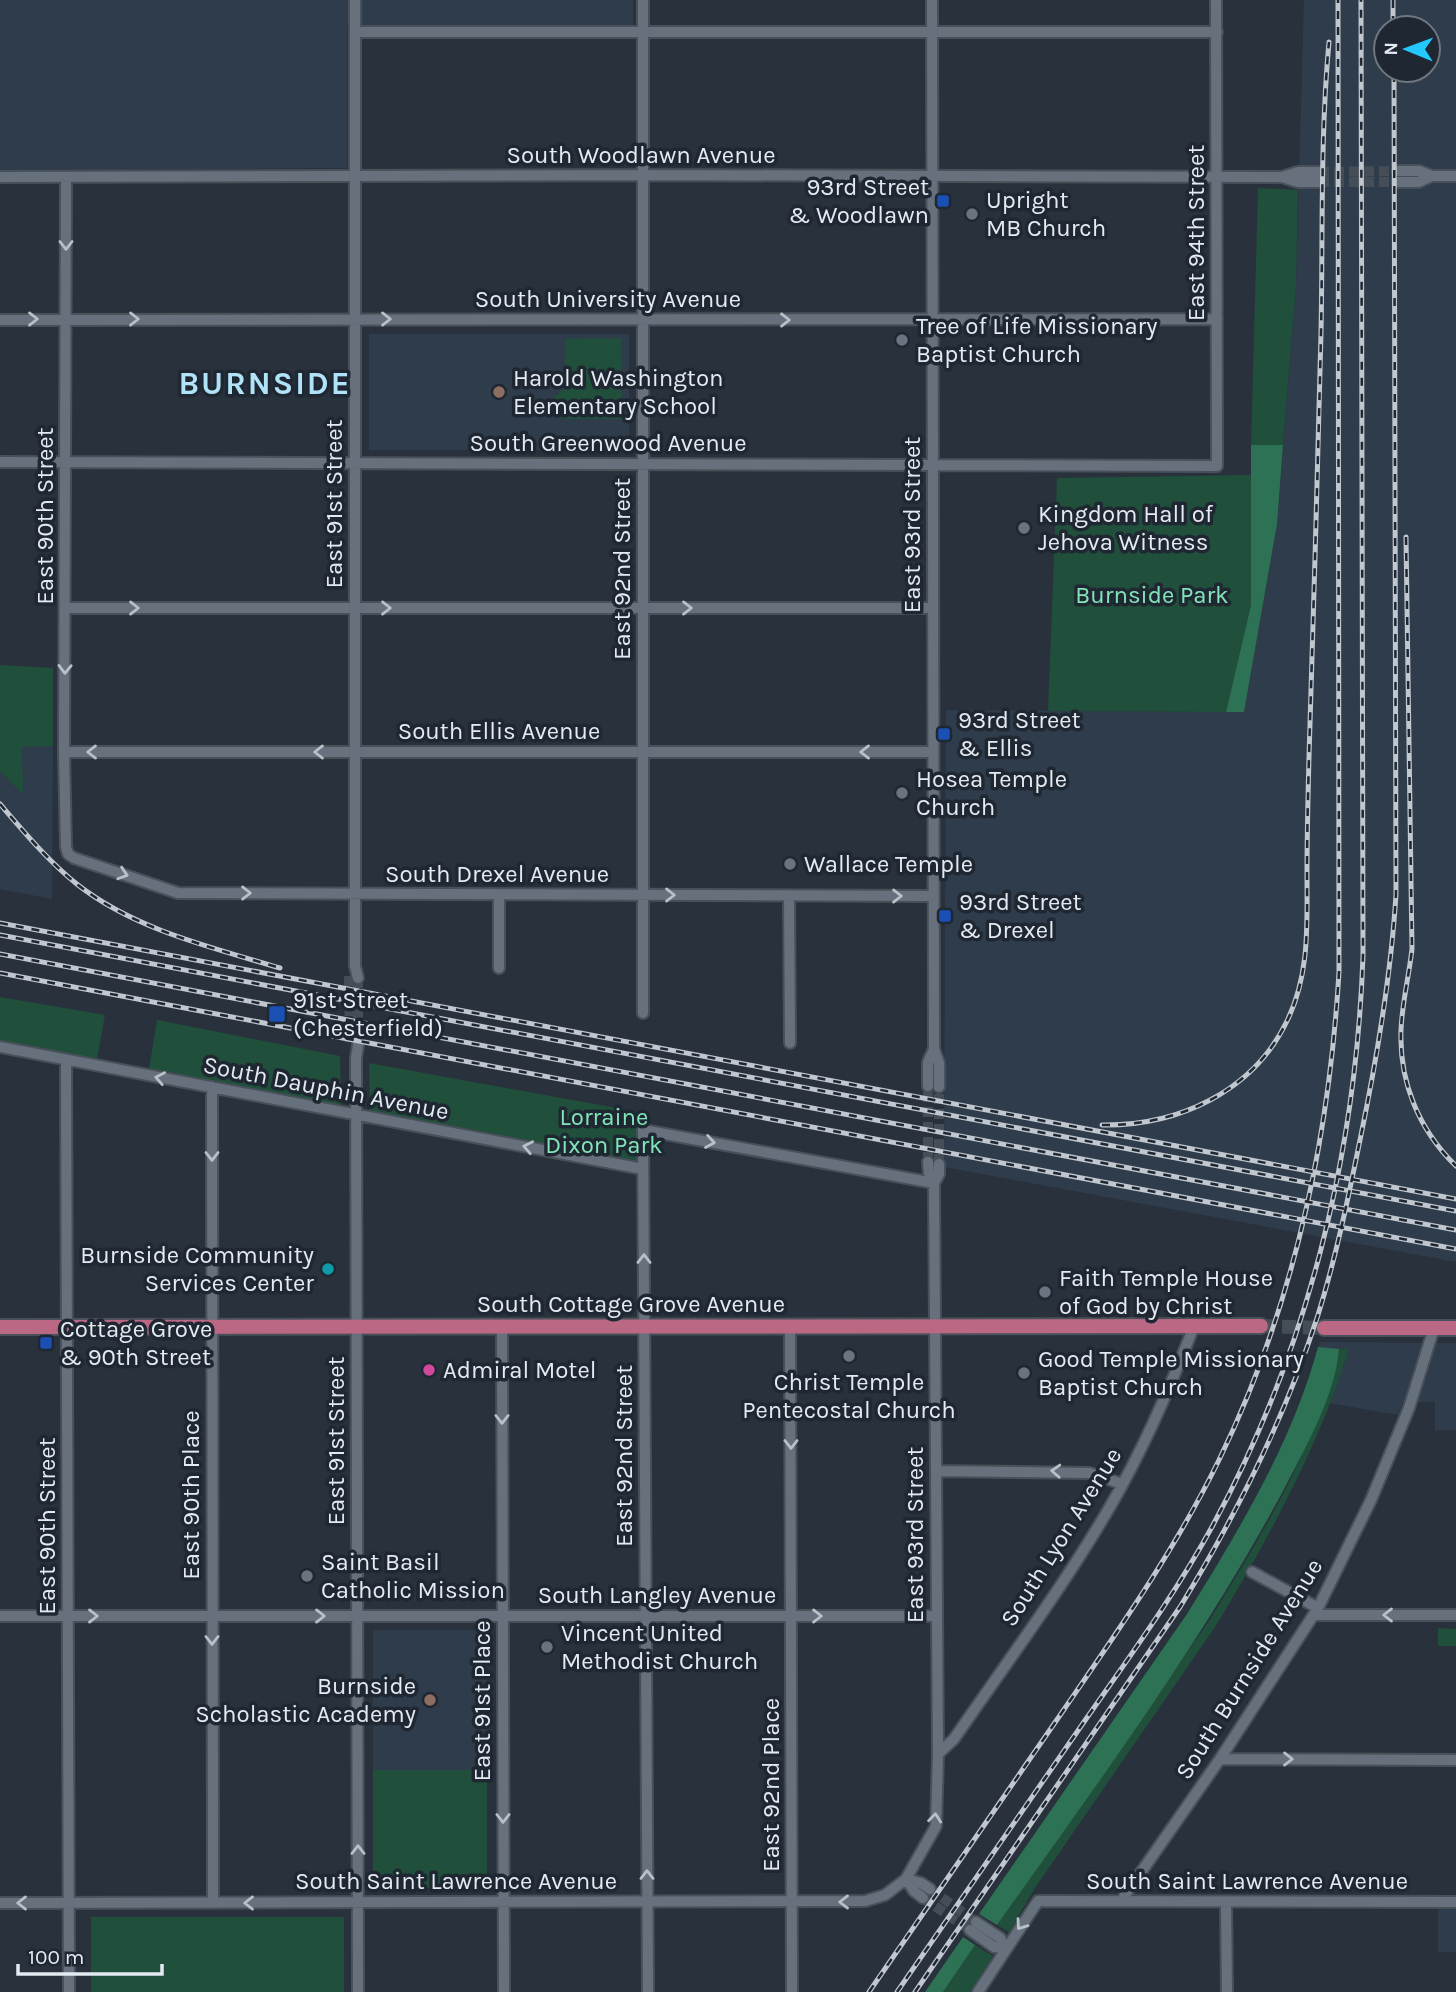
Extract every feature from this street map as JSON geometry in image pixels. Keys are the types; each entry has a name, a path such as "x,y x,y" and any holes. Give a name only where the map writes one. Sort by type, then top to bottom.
{"main road":[{"name":"South Cottage Grove Avenue","path":"0,1327 1261,1326"},
{"path":"1324,1328 1456,1328"}],"street":[{"name":"East 91st Street","path":"354,973 355,0"},
{"name":"East 92nd Street","path":"643,0 643,1013"},
{"name":"East 93rd Street","path":"932,0 934,1049 928,1062 934,1086"},
{"name":"East 94th Street","path":"1216,0 1217,466"},
{"path":"355,32 1217,32"},
{"name":"South Woodlawn Avenue","path":"0,177 1282,177 1298,172 1319,177"},
{"path":"1398,177 1419,182 1432,176 1456,176"},
{"name":"East 90th Street","path":"66,177 64,752 68,854"},
{"name":"South University Avenue","path":"0,320 1217,319"},
{"name":"South Greenwood Avenue","path":"0,463 1217,466"},
{"path":"66,608 933,608"},
{"name":"South Ellis Avenue","path":"64,752 933,752"},
{"name":"South Drexel Avenue","path":"68,854 178,893 933,897"},
{"path":"499,895 499,968"},
{"path":"789,896 790,1043"},
{"name":"East 91st Street","path":"354,1044 358,1992"},
{"name":"South Dauphin Avenue","path":"0,1047 643,1169"},
{"name":"East 90th Street","path":"66,1060 69,1992"},
{"name":"East 90th Place","path":"212,1087 213,1903"},
{"name":"East 92nd Street","path":"648,1992 643,1130 934,1183"},
{"name":"East 93rd Street","path":"906,1878 936,1826 938,1754 934,1183 929,1173 934,1163"},
{"name":"East 91st Place","path":"502,1326 504,1992"},
{"name":"East 92nd Place","path":"790,1326 792,1992"},
{"name":"South Lyon Avenue","path":"938,1754 954,1739 1058,1589 1122,1484 1163,1406 1194,1326"},
{"name":"South Burnside Avenue","path":"1121,1901 1220,1759 1316,1611 1371,1500 1411,1402 1434,1328"},
{"path":"936,1471 1090,1473 1122,1484"},
{"path":"1252,1572 1316,1611 1456,1615"},
{"name":"South Langley Avenue","path":"0,1616 936,1616"},
{"path":"1220,1759 1456,1760"},
{"path":"906,1878 921,1883 927,1894"},
{"name":"South Saint Lawrence Avenue","path":"0,1903 865,1902 885,1895 906,1878"},
{"name":"South Saint Lawrence Avenue","path":"1005,1948 1038,1901 1456,1902"},
{"path":"1226,1903 1227,1992"},
{"path":"973,1926 1000,1938 1005,1948 978,1992"}],"shaded area":[{"path":"0,0 633,0 633,28 347,26 347,168 0,171"},
{"path":"1304,0 1456,0 1456,1262 944,1167 946,710 1244,712 1277,524 1296,286"},
{"name":"Harold Washington Elementary School","path":"369,334 629,334 629,450 369,450"},
{"path":"22,746 53,746 52,899 0,889 0,771 22,794"},
{"path":"1320,1342 1456,1343 1456,1430 1435,1430 1435,1402 1403,1402 1398,1415 1329,1403 1348,1353 1318,1347"},
{"name":"Burnside Scholastic Academy","path":"373,1630 487,1630 487,1888 373,1888"},
{"path":"1456,1908 1456,1952 1438,1952 1438,1909"}],"green space":[{"path":"1258,188 1298,190 1296,286 1283,445 1251,445"},
{"path":"621,338 622,419 563,419 549,402 565,387 565,339"},
{"path":"1251,445 1283,445 1277,524 1244,712 1226,712 1251,605"},
{"name":"Burnside Park","path":"1251,475 1251,605 1226,712 1048,711 1057,478"},
{"path":"0,665 53,668 53,746 22,747 23,795 0,771"},
{"path":"0,997 105,1015 97,1059 0,1041"},
{"path":"157,1020 340,1056 341,1106 149,1069"},
{"name":"Lorraine Dixon Park","path":"369,1063 638,1112 638,1163 370,1112"},
{"path":"1318,1347 1339,1349 1337,1366 1318,1422 1283,1491 1218,1604 1183,1658 997,1925 979,1914 1187,1614 1226,1550 1279,1452 1307,1383"},
{"path":"1339,1349 1348,1349 1348,1353 1336,1389 1306,1460 1253,1562 1215,1627 1035,1888 1009,1932 997,1925 1209,1621 1270,1518 1310,1438 1335,1373"},
{"path":"1438,1628 1456,1629 1456,1646 1438,1646"},
{"path":"373,1770 487,1770 487,1888 373,1888"},
{"path":"91,1917 344,1917 344,1992 91,1992"},
{"path":"963,1937 975,1945 943,1992 925,1992"},
{"path":"975,1945 993,1956 970,1992 943,1992"}],"tunnel":[{"path":"1319,172 1398,171"},
{"path":"1319,182 1398,182"},
{"path":"349,976 350,1042"},
{"path":"358,978 358,1045"},
{"path":"928,1086 928,1162"},
{"path":"939,1087 939,1164"},
{"path":"1261,1326 1324,1328"},
{"path":"930,1889 976,1922"},
{"path":"923,1898 970,1930"}],"railway":[{"path":"869,1992 1106,1648 1185,1525 1219,1460 1268,1343 1303,1222 1326,1098 1339,972 1338,0"},
{"path":"897,1992 1136,1648 1213,1525 1276,1390 1321,1249 1338,1177 1350,1104 1363,956 1361,0"},
{"path":"1393,0 1393,14"},
{"path":"1102,1125 1130,1124 1185,1111 1234,1085 1272,1046 1287,1021 1300,985 1307,930 1323,151 1329,42"},
{"path":"915,1992 1180,1607 1201,1572 1258,1465 1291,1391 1318,1315 1336,1250 1378,1048 1391,956 1396,894 1394,84"},
{"path":"1406,537 1412,949 1403,1010 1401,1049 1414,1104 1432,1137 1456,1166"},
{"path":"0,804 57,867 101,901 175,936 280,968"},
{"path":"0,923 1456,1199"},
{"path":"0,935 1456,1211"},
{"path":"0,954 1456,1230"},
{"path":"0,973 1456,1249"}],"place":[{"name":"93rd Street & Woodlawn","path":"943,201"},
{"name":"Upright MB Church","path":"972,214"},
{"name":"Tree of Life Missionary Baptist Church","path":"902,340"},
{"name":"Harold Washington Elementary School","path":"499,392"},
{"name":"Kingdom Hall of Jehova Witness","path":"1024,528"},
{"name":"93rd Street & Ellis","path":"944,734"},
{"name":"Hosea Temple Church","path":"902,793"},
{"name":"Wallace Temple","path":"790,864"},
{"name":"93rd Street & Drexel","path":"945,916"},
{"name":"91st Street (Chesterfield)","path":"277,1014"},
{"name":"Burnside Community Services Center","path":"328,1269"},
{"name":"Faith Temple House of God by Christ","path":"1045,1292"},
{"name":"Cottage Grove & 90th Street","path":"46,1343"},
{"name":"Christ Temple Pentecostal Church","path":"849,1356"},
{"name":"Admiral Motel","path":"429,1370"},
{"name":"Good Temple Missionary Baptist Church","path":"1024,1373"},
{"name":"Saint Basil Catholic Mission","path":"307,1576"},
{"name":"Vincent United Methodist Church","path":"547,1647"},
{"name":"Burnside Scholastic Academy","path":"430,1700"}],"district":[{"name":"BURNSIDE","path":"265,383"}]}
